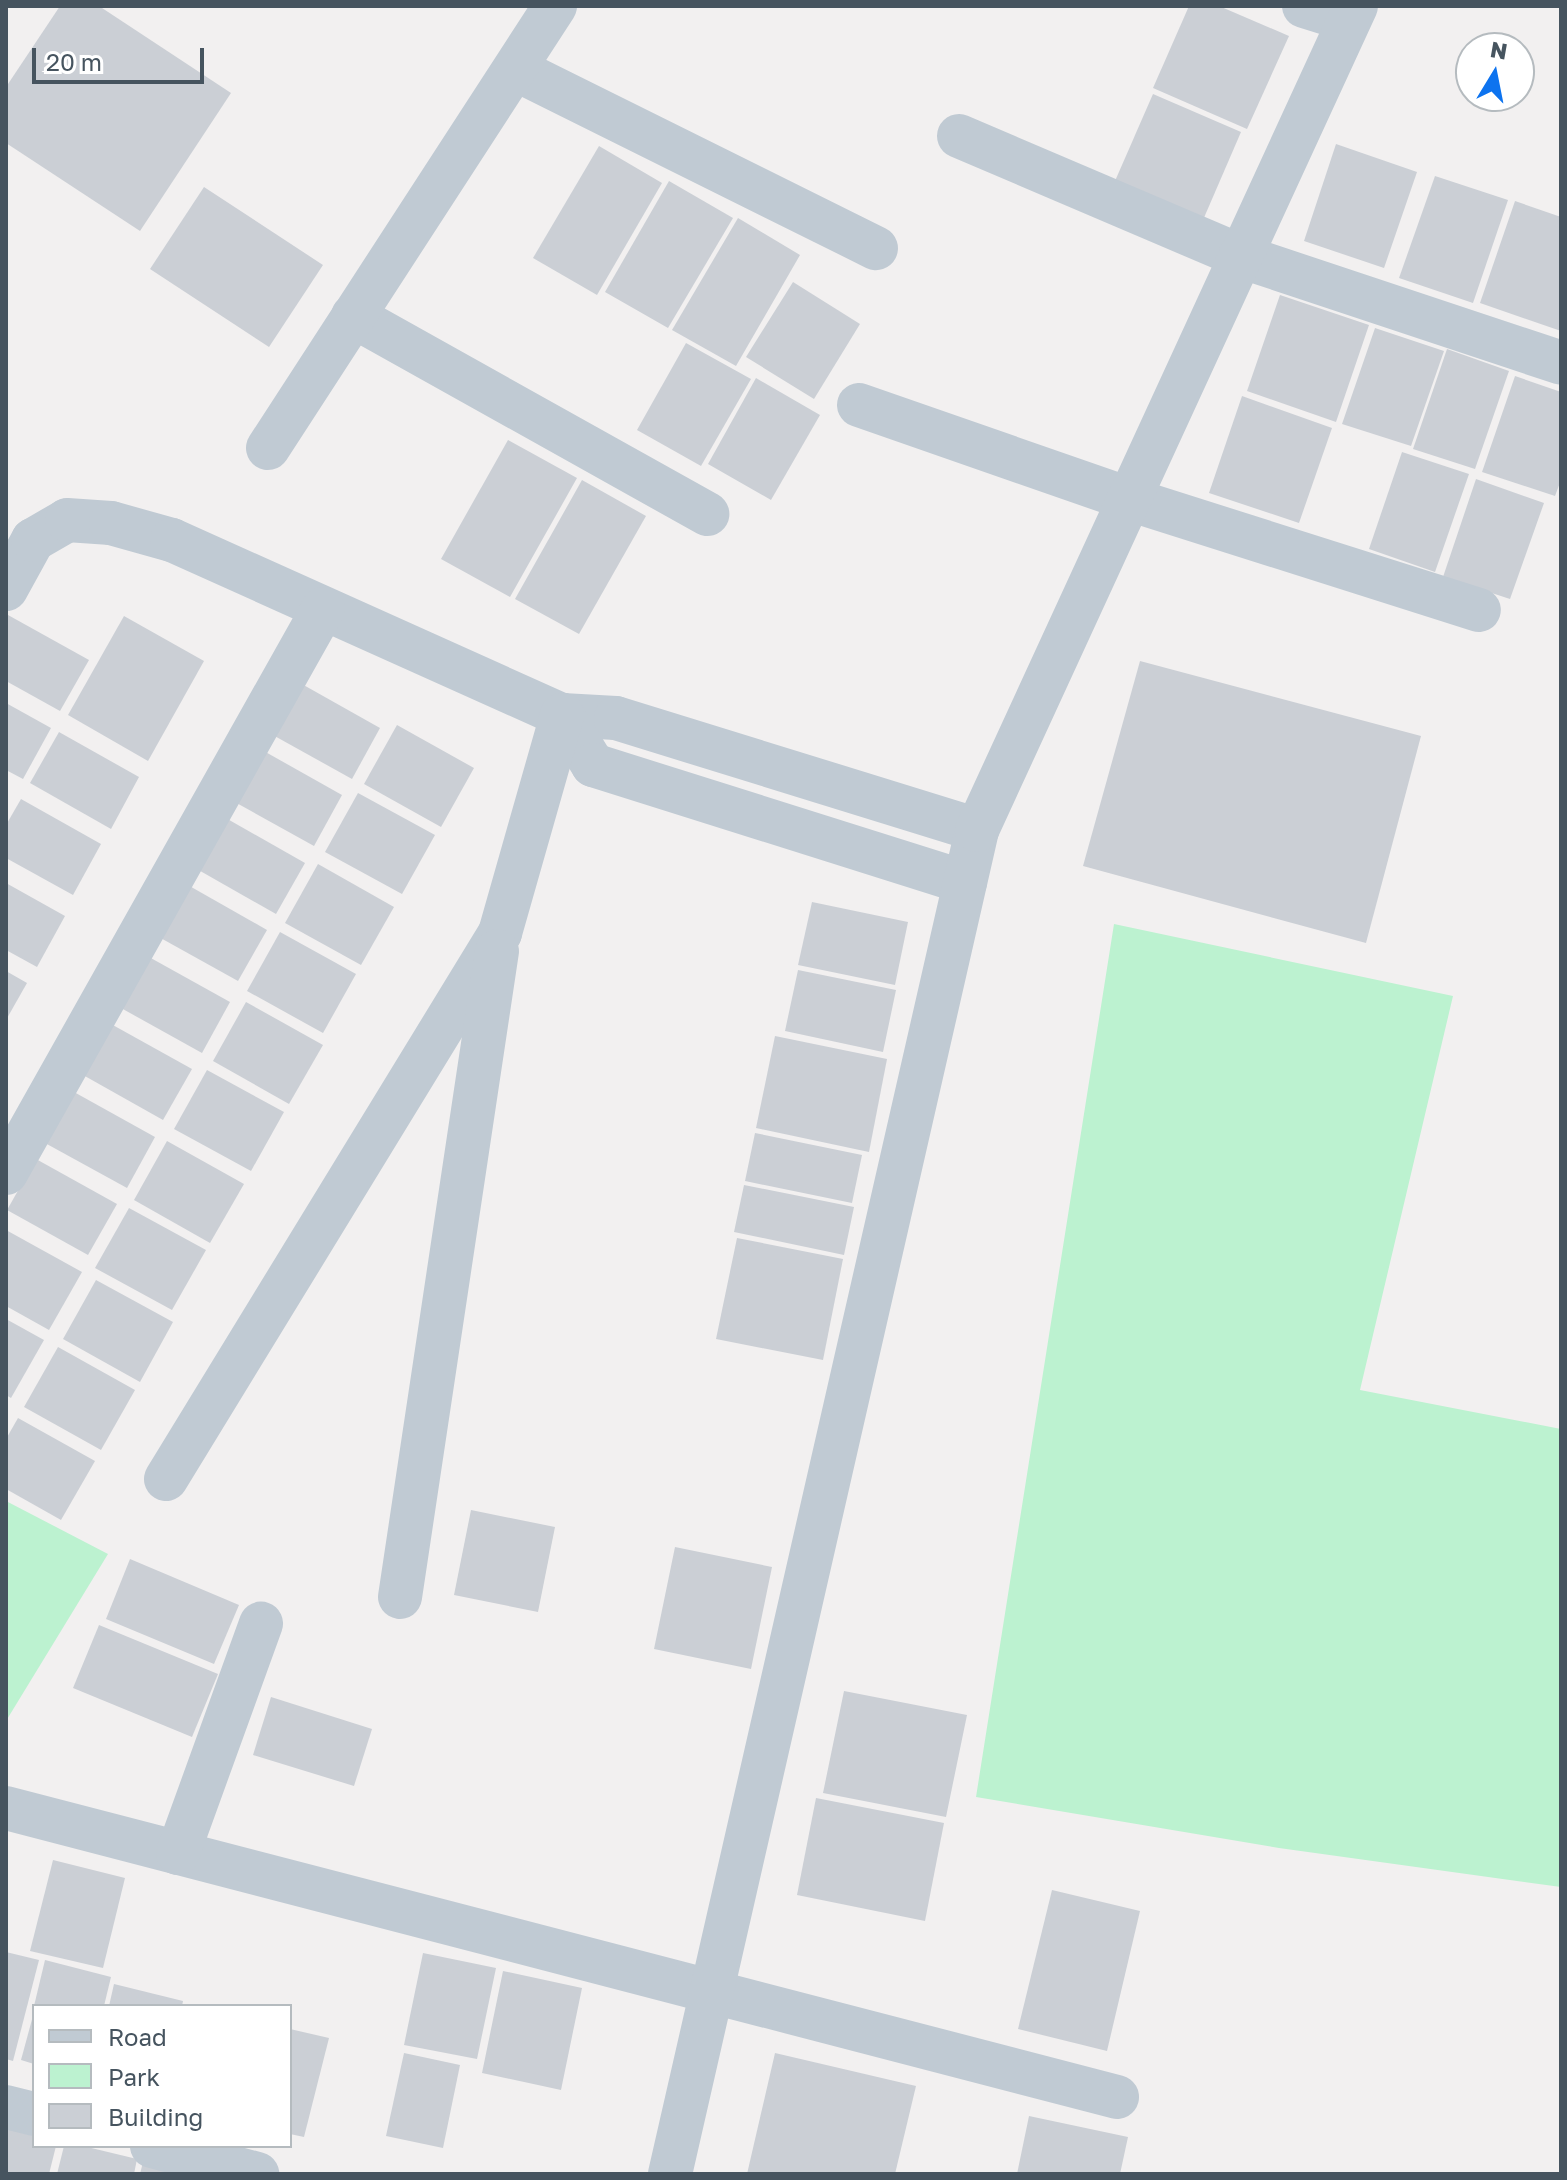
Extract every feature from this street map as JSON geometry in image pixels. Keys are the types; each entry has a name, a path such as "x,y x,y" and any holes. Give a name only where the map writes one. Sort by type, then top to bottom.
{"street":[{"path":"268,448 555,6"},
{"path":"670,2174 977,830 1352,13 1304,6"},
{"path":"515,69 876,248"},
{"path":"959,136 1240,256 1561,363"},
{"path":"353,316 707,514"},
{"path":"859,405 1129,499 1479,610"},
{"path":"6,589 33,540 67,520 111,523 172,540 562,715 616,718 977,830"},
{"path":"6,1173 323,609"},
{"path":"562,715 593,765 965,882"},
{"path":"400,1597 500,933 562,715"},
{"path":"166,1479 500,933"},
{"path":"178,1853 261,1624"},
{"path":"6,1808 1117,2097"},
{"path":"6,2107 32,2114"},
{"path":"160,2148 257,2174"}],"green space":[{"path":"1114,924 1453,996 1360,1390 1561,1429 1561,1887 1279,1848 976,1797"},
{"path":"6,1501 108,1554 6,1721"}],"building":[{"path":"60,6 99,6 231,93 140,231 6,143 6,87"},
{"path":"1189,6 1219,6 1289,36 1247,129 1153,88"},
{"path":"1153,94 1241,132 1203,220 1115,181"},
{"path":"1336,144 1417,172 1384,268 1304,241"},
{"path":"599,146 662,183 597,295 533,258"},
{"path":"1435,176 1508,200 1473,303 1399,278"},
{"path":"669,181 733,218 668,328 605,292"},
{"path":"204,187 323,265 269,347 150,269"},
{"path":"1515,201 1561,217 1561,331 1480,303"},
{"path":"738,218 800,255 736,366 672,330"},
{"path":"793,282 860,324 814,399 746,357"},
{"path":"1280,295 1369,325 1336,422 1247,391"},
{"path":"1375,328 1444,351 1411,446 1342,424"},
{"path":"686,343 751,379 701,466 637,430"},
{"path":"1447,349 1509,371 1475,469 1413,449"},
{"path":"1515,376 1561,392 1561,480 1555,496 1482,472"},
{"path":"756,378 820,415 771,500 708,464"},
{"path":"1242,396 1332,428 1299,523 1209,493"},
{"path":"508,440 577,478 510,597 441,559"},
{"path":"1402,452 1469,474 1435,572 1369,549"},
{"path":"1476,479 1544,503 1510,599 1443,577"},
{"path":"582,480 646,516 579,634 515,599"},
{"path":"8,615 89,660 60,711 6,681"},
{"path":"124,616 204,661 148,761 68,715"},
{"path":"1140,661 1421,736 1366,943 1083,866"},
{"path":"300,683 380,728 352,779 271,734"},
{"path":"6,703 51,728 23,779 6,770"},
{"path":"397,725 474,768 441,827 364,784"},
{"path":"59,732 139,777 111,829 30,783"},
{"path":"262,750 342,795 314,846 233,801"},
{"path":"358,793 435,835 402,894 325,852"},
{"path":"21,799 101,844 73,895 6,858 6,825"},
{"path":"224,817 305,863 276,914 195,868"},
{"path":"318,864 394,907 361,965 285,923"},
{"path":"6,883 65,916 37,967 6,950"},
{"path":"186,884 267,930 238,981 157,936"},
{"path":"812,902 908,922 895,985 798,965"},
{"path":"280,932 356,974 323,1033 247,991"},
{"path":"149,957 230,1002 202,1053 121,1008"},
{"path":"798,970 896,990 883,1052 785,1031"},
{"path":"6,971 27,983 6,1020"},
{"path":"246,1002 323,1045 289,1104 213,1061"},
{"path":"111,1024 192,1069 163,1120 83,1075"},
{"path":"775,1036 887,1059 869,1152 756,1128"},
{"path":"207,1070 284,1112 251,1171 174,1129"},
{"path":"74,1092 155,1137 127,1188 45,1143"},
{"path":"755,1133 862,1155 852,1203 745,1181"},
{"path":"167,1141 244,1184 210,1243 134,1200"},
{"path":"36,1159 117,1204 88,1255 7,1210"},
{"path":"744,1185 854,1207 844,1255 734,1232"},
{"path":"129,1208 206,1250 172,1310 95,1268"},
{"path":"6,1230 82,1272 49,1330 6,1306"},
{"path":"737,1238 843,1259 823,1360 716,1339"},
{"path":"96,1280 173,1322 140,1382 63,1339"},
{"path":"6,1319 44,1340 11,1398 6,1395"},
{"path":"58,1347 135,1390 101,1450 24,1407"},
{"path":"18,1418 95,1461 61,1520 6,1489 6,1439"},
{"path":"471,1510 555,1527 538,1612 454,1595"},
{"path":"675,1547 772,1567 751,1669 654,1649"},
{"path":"130,1559 239,1605 214,1664 106,1619"},
{"path":"99,1625 218,1674 192,1737 73,1688"},
{"path":"844,1691 967,1715 946,1817 823,1793"},
{"path":"271,1697 372,1729 354,1786 253,1755"},
{"path":"816,1798 944,1823 925,1921 797,1895"},
{"path":"53,1860 125,1878 103,1968 30,1951"},
{"path":"1052,1890 1140,1911 1107,2051 1018,2029"},
{"path":"6,1952 39,1960 13,2061 6,2059"},
{"path":"423,1953 496,1968 477,2059 404,2045"},
{"path":"45,1960 111,1977 104,2004 34,2004"},
{"path":"503,1971 582,1988 561,2090 482,2073"},
{"path":"114,1984 183,2001 182,2004 109,2004"},
{"path":"32,2019 32,2063 21,2060"},
{"path":"292,2029 329,2038 304,2137 292,2134"},
{"path":"404,2053 460,2065 443,2148 386,2136"},
{"path":"775,2053 916,2086 895,2174 747,2174"},
{"path":"1029,2116 1128,2137 1120,2174 1017,2174"},
{"path":"6,2126 32,2132 32,2148 56,2148 49,2174 6,2174"},
{"path":"64,2148 91,2148 137,2159 134,2174 57,2174"},
{"path":"143,2162 186,2174 140,2174"}]}
